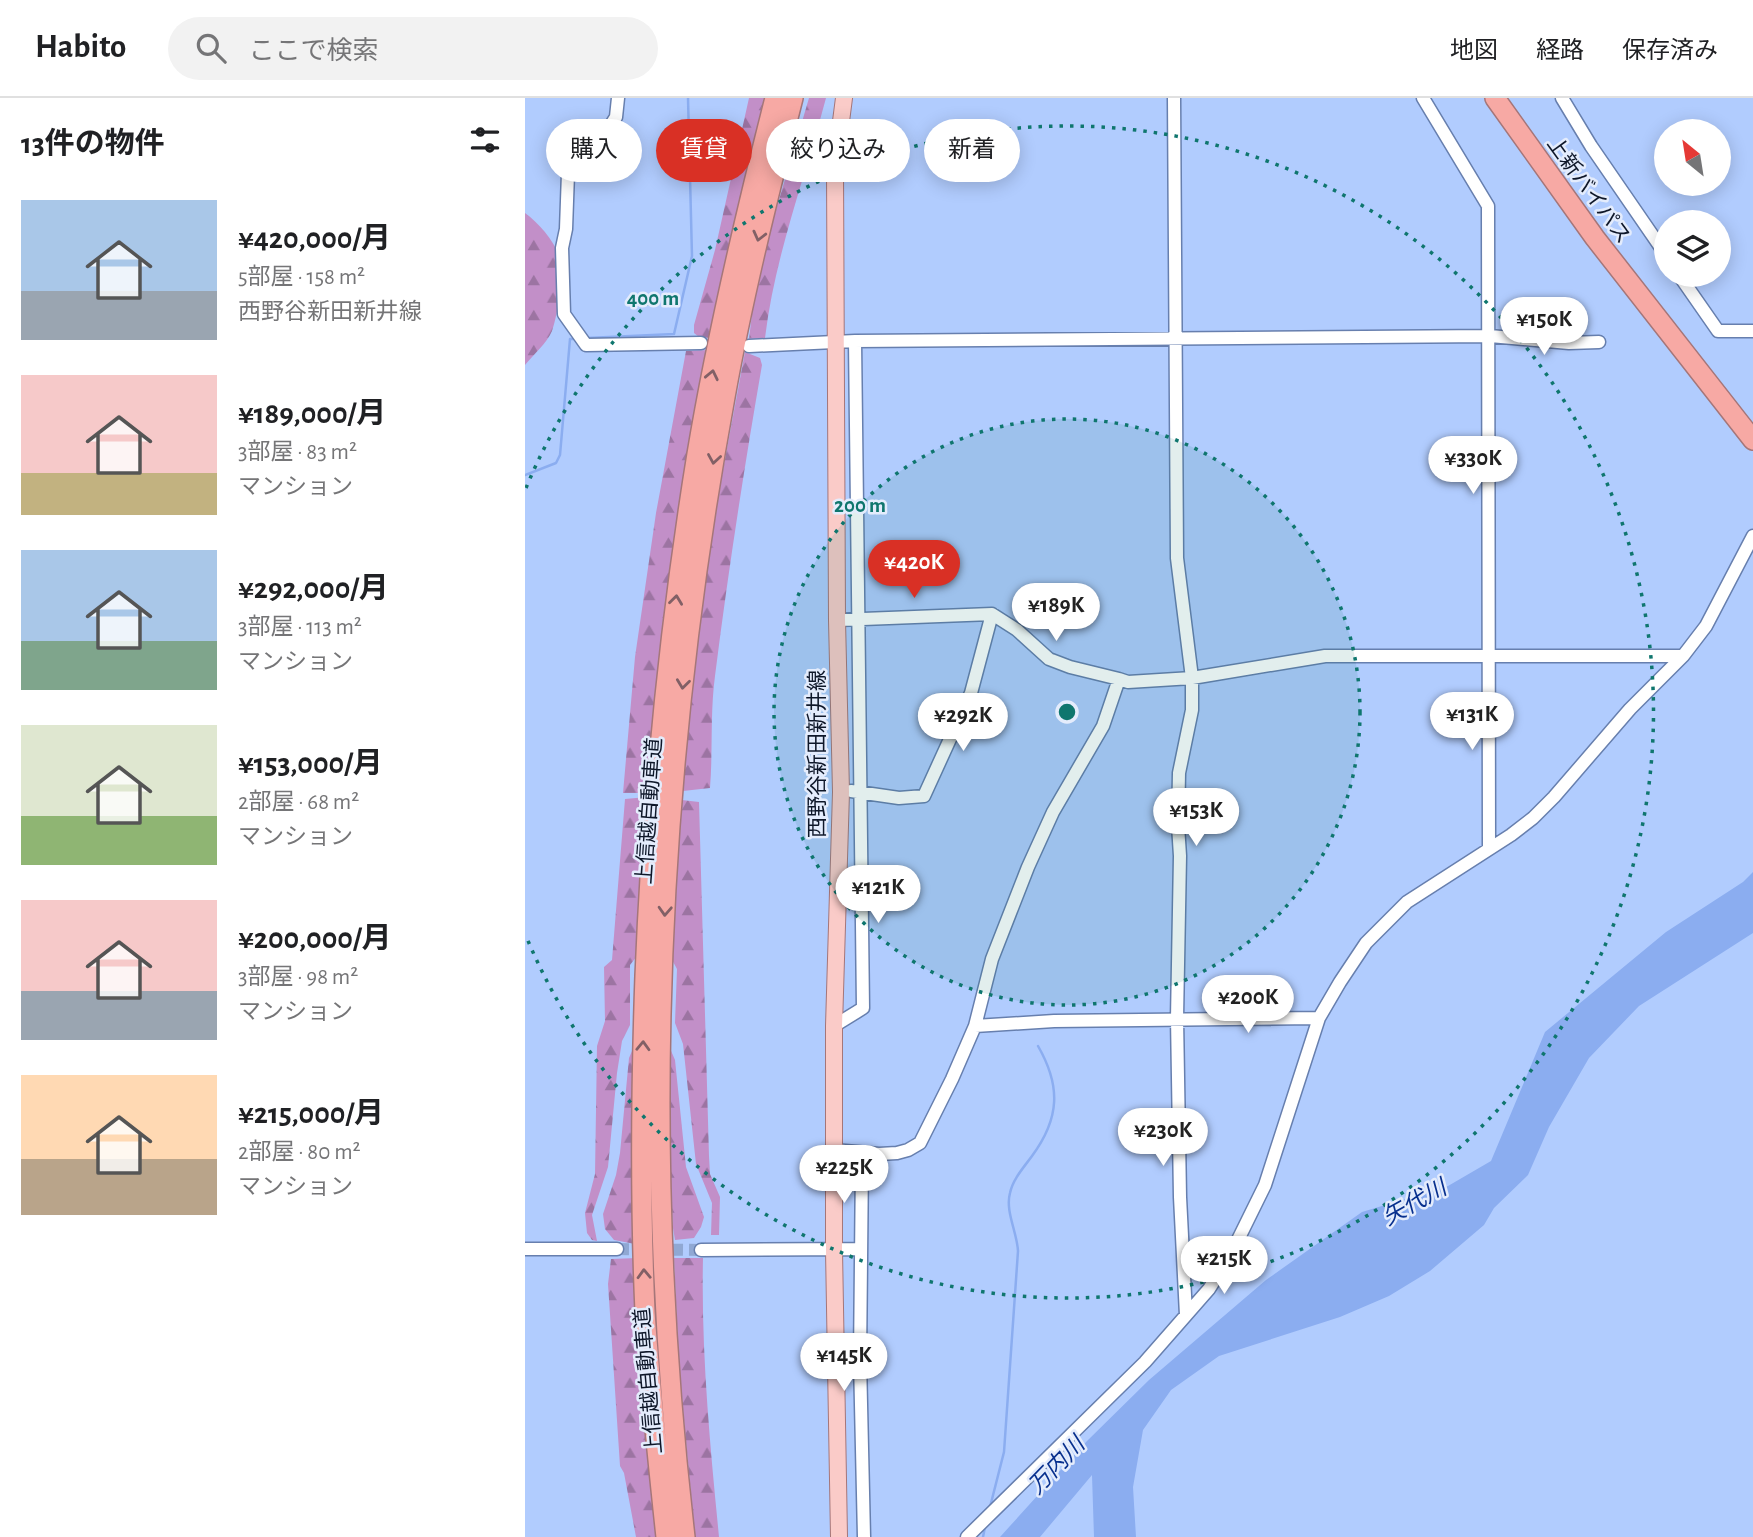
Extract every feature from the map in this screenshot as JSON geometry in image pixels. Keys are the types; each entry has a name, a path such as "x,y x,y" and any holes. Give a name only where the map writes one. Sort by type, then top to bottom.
{"highway":[{"name":"上信越自動車道","path":"666,1537 646,1325 643,1234 643,1042 654,816 671,641 696,463 737,253 775,98"},
{"name":"上信越自動車道","path":"685,1537 670,1389 661,1218 659,1091 667,865 679,717 702,530 726,391 793,98"},
{"path":"769,194 799,98"},
{"name":"上新バイパス","path":"1495,98 1595,238 1753,440"}],"main road":[{"name":"西野谷新田新井線","path":"839,1537 834,1250 834,1026 841,792 837,620 835,168 844,98"}],"street":[{"path":"618,98 616,117 604,136 568,173 566,229 562,248 564,314 586,345 701,343"},
{"path":"1174,98 1177,558 1192,678 1192,710 1179,774 1177,1018 1180,1197 1186,1315"},
{"path":"1423,98 1488,206 1489,849"},
{"path":"1562,98 1654,238"},
{"path":"1687,287 1718,331 1753,331"},
{"path":"749,346 836,341 1490,336 1569,343 1599,342"},
{"path":"834,1026 863,1008 855,341"},
{"path":"967,1537 1145,1362 1209,1289 1231,1254 1265,1185 1319,1018 1350,965 1383,924 1431,885 1533,818 1630,709 1683,656 1706,626 1753,536"},
{"path":"837,620 992,614 1017,630 1049,659 1128,682 1192,678 1325,656 1683,656"},
{"path":"841,792 859,791 899,798 924,796 971,693 992,614"},
{"path":"834,1156 897,1153 920,1143 953,1079 975,1026 992,959 1028,867 1053,812 1103,726 1119,679"},
{"path":"975,1026 1177,1018 1319,1018"},
{"path":"834,1156 862,1161 859,1250 864,1537"},
{"path":"525,1249 617,1250"},
{"path":"701,1250 859,1250"}],"green space":[{"path":"749,98 764,98 752,150 752,119 744,119"},
{"path":"809,98 826,98 820,119 803,119"},
{"path":"730,182 745,182 709,338 699,337 694,333 694,325"},
{"path":"784,182 802,182 783,247 765,338 749,339 754,297"},
{"path":"525,213 551,240 561,260 562,275 552,331 525,365"},
{"path":"708,350 659,667 646,793 623,793 635,657 656,513 686,351"},
{"path":"745,352 760,358 762,365 715,676 710,788 683,791 694,665 712,529"},
{"path":"647,797 637,956 630,965 630,1025 622,1041 617,1073 608,1167 592,1215 597,1241 592,1240 587,1233 585,1213 595,1174 597,1046 605,1021 604,967 612,960 625,799"},
{"path":"682,800 699,802 709,1156 710,1174 720,1197 719,1235 711,1235 712,1203 696,1164 683,1044 675,1023 677,969 671,958"},
{"path":"669,1046 675,1060 686,1167 704,1217 694,1238 675,1240 669,1151"},
{"path":"632,1051 635,1244 614,1240 605,1229 603,1214 620,1153 629,1058"},
{"path":"637,1258 657,1537 636,1537 624,1473 620,1466 608,1284 611,1259"},
{"path":"674,1258 703,1258 709,1433 719,1537 695,1537 679,1367"}],"water":[{"name":"矢代川","path":"1753,872 1753,933 1639,1006 1589,1058 1549,1127 1528,1175 1494,1208 1484,1225 1430,1271 1389,1296 1340,1317 1219,1356 1171,1390 1143,1430 1133,1487 1136,1537 1094,1537 1092,1475 1040,1537 1000,1537 1087,1441 1149,1380 1266,1280 1362,1212 1448,1186 1491,1161 1545,1032 1666,932 1743,882"}],"waterway":[{"path":"587,338 674,334 692,256 688,98"},
{"path":"525,475 556,463 560,455 570,339 577,339"},
{"path":"990,1507 1004,1452 1018,1251 1009,1200 1016,1178 1048,1128 1054,1102 1051,1075 1038,1046"},
{"path":"983,1537 985,1527"}],"tunnel":[{"path":"617,1249 701,1250"}],"water label":[{"name":"万内川","path":"1056,1465"}]}
